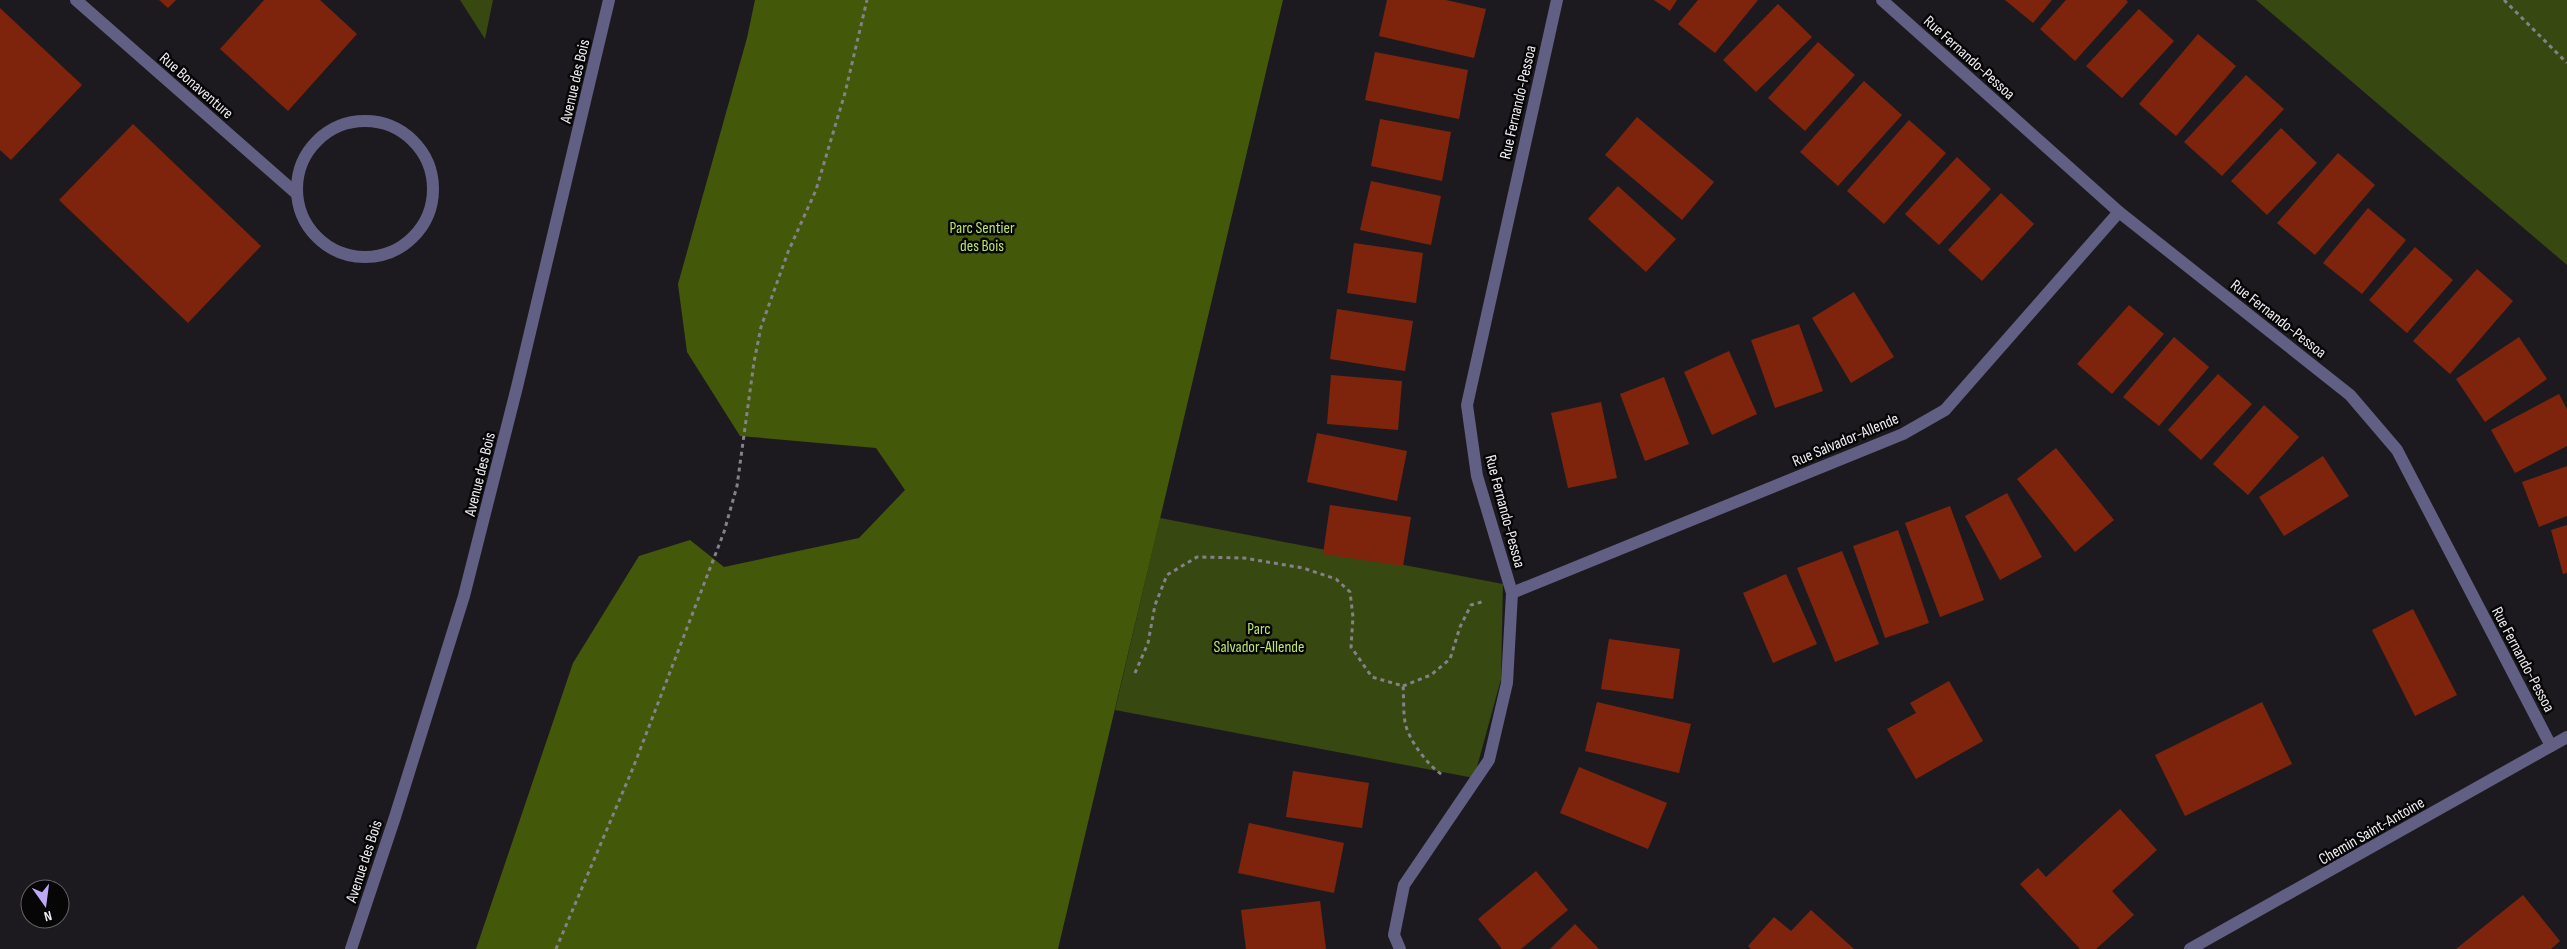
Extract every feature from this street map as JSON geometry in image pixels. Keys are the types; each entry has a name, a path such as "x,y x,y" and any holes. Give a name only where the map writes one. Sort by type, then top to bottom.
{"street":[{"name":"Rue Bonaventure","path":"76,0 297,194"},
{"name":"Avenue des Bois","path":"351,949 464,596 515,397 609,0"},
{"name":"Rue Fernando-Pessoa","path":"1400,949 1394,935 1404,886 1489,760 1507,684 1512,593 1477,476 1467,405 1556,0"},
{"name":"Rue Fernando-Pessoa","path":"1882,0 2119,212 2350,395 2397,450 2551,746"},
{"path":"372,120 395,127 414,140 428,160 434,182 432,207 423,226 409,242 391,252 371,257 350,256 330,247 314,234 302,216 297,194 299,170 310,149 326,132 348,122 372,120"},
{"name":"Rue Salvador-Allende","path":"1512,593 1903,434 1945,410 2119,212"},
{"name":"Chemin Saint-Antoine","path":"2190,949 2567,737"}],"path":[{"path":"556,949 633,768 724,532 737,486 754,362 761,327 788,252 816,190 845,93 867,0"},
{"path":"2504,0 2567,63"},
{"path":"1135,672 1148,643 1155,605 1167,574 1197,557 1244,558 1303,568 1336,579 1350,592 1352,618 1350,647 1372,677 1403,686 1431,675 1450,659 1460,627 1471,605 1512,593"},
{"path":"1403,686 1405,724 1418,750 1435,770 1468,791"}],"green space":[{"path":"460,0 493,0 485,39"},
{"name":"Parc Sentier des Bois","path":"755,0 1283,0 1058,949 476,949 573,663 639,556 690,540 724,567 859,538 905,490 876,448 740,436 687,352 678,284 747,38"},
{"path":"2256,0 2567,0 2567,265"},
{"name":"Parc Salvador-Allende","path":"1160,518 1503,584 1501,679 1474,778 1115,710"}],"building":[{"path":"159,0 176,0 168,8"},
{"path":"264,0 320,0 357,34 288,111 220,49"},
{"path":"1387,0 1446,0 1486,9 1474,58 1379,36"},
{"path":"1654,0 1677,0 1670,11"},
{"path":"1698,0 1758,0 1715,53 1678,24"},
{"path":"2005,0 2052,0 2033,23"},
{"path":"2066,0 2126,0 2128,2 2075,61 2040,29"},
{"path":"1778,4 1812,37 1756,92 1723,60"},
{"path":"0,8 82,85 11,160 0,150"},
{"path":"2139,9 2174,41 2122,98 2086,66"},
{"path":"2198,34 2236,66 2176,136 2139,104"},
{"path":"1818,42 1855,75 1805,131 1768,98"},
{"path":"1375,52 1468,70 1459,119 1365,100"},
{"path":"2246,75 2284,109 2222,176 2184,142"},
{"path":"1864,81 1902,115 1838,186 1800,152"},
{"path":"1637,117 1714,182 1682,220 1605,155"},
{"path":"1380,119 1451,132 1442,181 1371,166"},
{"path":"1909,120 1946,153 1884,224 1847,191"},
{"path":"133,124 261,246 188,323 59,200"},
{"path":"2281,128 2317,163 2267,215 2231,181"},
{"path":"2338,153 2375,185 2315,255 2277,223"},
{"path":"1957,157 1991,189 1939,245 1905,214"},
{"path":"1371,181 1441,196 1431,245 1360,230"},
{"path":"1618,186 1676,239 1646,272 1588,219"},
{"path":"2001,193 2034,224 1982,281 1948,250"},
{"path":"2368,208 2406,240 2362,294 2323,263"},
{"path":"1354,243 1423,253 1416,303 1347,293"},
{"path":"2415,247 2453,280 2407,333 2369,300"},
{"path":"2477,269 2513,301 2450,374 2413,341"},
{"path":"1854,292 1894,357 1851,383 1812,318"},
{"path":"2129,305 2164,334 2112,394 2077,364"},
{"path":"1337,309 1413,321 1405,371 1330,359"},
{"path":"1799,324 1823,391 1775,408 1751,340"},
{"path":"2174,337 2209,367 2159,426 2123,397"},
{"path":"2519,337 2547,379 2485,422 2456,379"},
{"path":"1729,351 1757,414 1712,435 1684,372"},
{"path":"2218,374 2252,404 2201,460 2168,430"},
{"path":"1331,375 1402,381 1398,430 1327,424"},
{"path":"1664,377 1689,444 1645,461 1620,394"},
{"path":"2559,394 2567,409 2567,446 2515,473 2491,430"},
{"path":"1601,402 1617,478 1568,488 1551,413"},
{"path":"2264,405 2299,437 2248,495 2213,464"},
{"path":"1317,433 1407,451 1397,501 1307,482"},
{"path":"2056,448 2114,520 2075,552 2017,479"},
{"path":"2323,456 2349,496 2284,536 2259,497"},
{"path":"2567,466 2567,516 2539,527 2522,482"},
{"path":"2007,493 2042,557 2000,580 1965,516"},
{"path":"1330,505 1411,517 1403,566 1323,554"},
{"path":"1950,506 1984,600 1940,617 1905,523"},
{"path":"2567,525 2567,573 2563,574 2551,530"},
{"path":"1898,530 1929,623 1885,638 1853,546"},
{"path":"1842,551 1879,644 1835,662 1797,568"},
{"path":"1786,574 1817,644 1773,663 1743,593"},
{"path":"2413,609 2457,695 2415,716 2372,630"},
{"path":"1609,639 1680,649 1673,699 1601,689"},
{"path":"1949,681 1983,741 1916,779 1887,729 1916,713 1910,703"},
{"path":"1597,702 1691,724 1679,773 1585,751"},
{"path":"2262,702 2292,764 2185,816 2155,755"},
{"path":"1579,767 1667,803 1648,849 1560,813"},
{"path":"1293,771 1369,783 1362,828 1286,817"},
{"path":"2120,809 2157,850 2112,891 2134,915 2096,949 2080,949 2020,884 2038,868 2046,877"},
{"path":"1249,823 1344,843 1334,893 1238,873"},
{"path":"1536,871 1568,910 1521,949 1502,949 1478,919"},
{"path":"2523,895 2560,941 2551,949 2456,949"},
{"path":"1320,901 1326,949 1246,949 1241,910"},
{"path":"1811,910 1854,949 1751,949 1748,946 1774,917 1791,931"},
{"path":"1575,924 1599,949 1550,949"}]}
